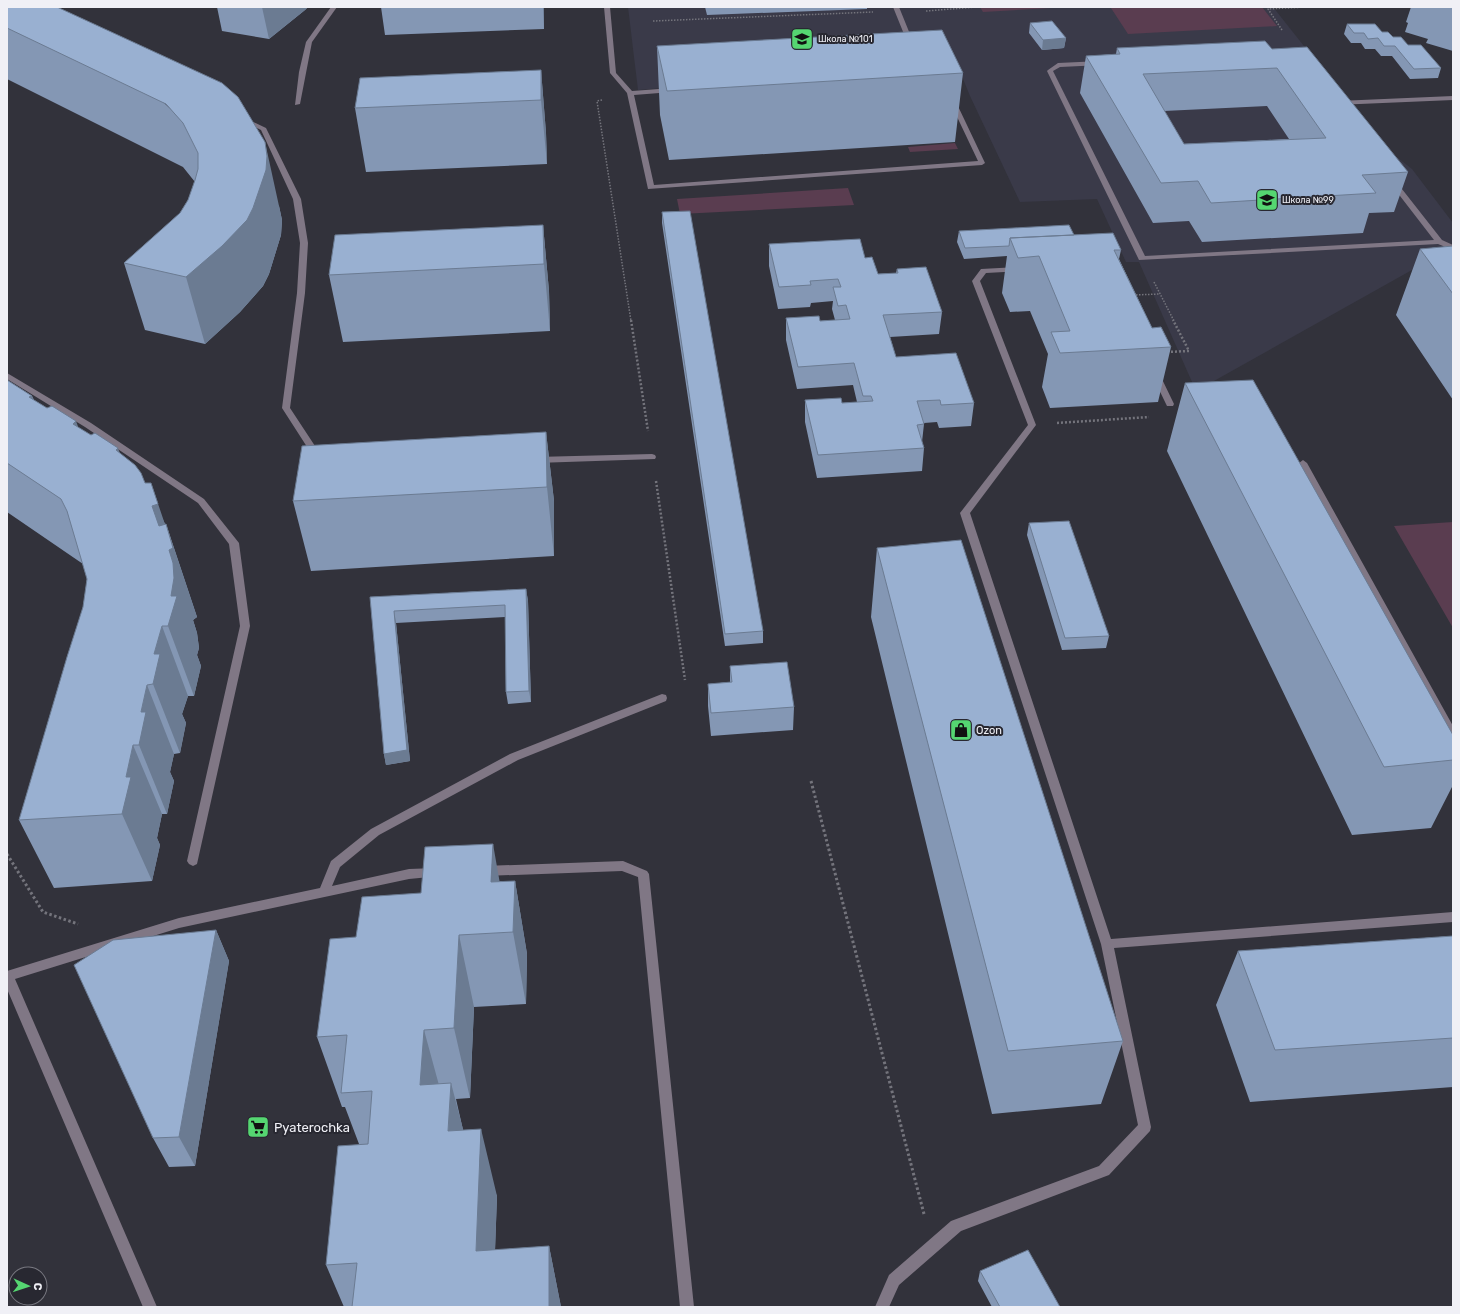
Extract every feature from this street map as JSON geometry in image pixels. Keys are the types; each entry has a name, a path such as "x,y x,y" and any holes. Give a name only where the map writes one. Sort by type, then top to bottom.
{"lane":[{"path":"298,104 302,72 309,42 334,7"},
{"path":"607,7 613,73 631,95 651,187 982,163 950,97"},
{"path":"896,9 915,54"},
{"path":"1439,242 1294,54 1058,65 1050,71 1142,258 1439,242 1453,248"},
{"path":"631,95 682,90"},
{"path":"1332,103 1453,98"},
{"path":"236,116 264,129 297,199 304,249 301,293 286,408 312,448 327,453"},
{"path":"882,1307 894,1280 956,1226 1104,1171 1145,1127 1107,944 965,513 1032,424 976,282 984,271 1023,269"},
{"path":"1152,366 1170,404"},
{"path":"7,376 88,425 201,501 234,543 245,626 193,861"},
{"path":"527,460 652,457"},
{"path":"1303,463 1453,736"},
{"path":"324,892 335,864 375,832 514,757 662,698"},
{"path":"472,871 623,866 642,874 687,1307"},
{"path":"150,1307 8,976 179,923 409,874 448,872"},
{"path":"1107,944 1453,917"}],"path":[{"path":"924,12 977,7"},
{"path":"1282,30 1268,10 1306,7"},
{"path":"653,22 896,9"},
{"path":"631,95 597,101 685,680"},
{"path":"1142,258 1188,351 1179,351"},
{"path":"1126,295 1160,294"},
{"path":"1032,424 1148,418 1170,404"},
{"path":"811,781 932,1246"},
{"path":"7,854 43,912 80,925"}],"shaded area":[{"name":"Школа №99","path":"628,7 1273,7 1384,147 1412,169 1453,223 1453,247 1196,391 1139,262 1126,262 1097,199 1020,202 970,96 957,64 638,90"},
{"path":"980,7 1067,7 983,12"},
{"path":"1262,7 1277,26 1128,34 1111,8"},
{"path":"955,143 958,149 910,152 908,147"},
{"path":"848,188 854,205 680,214 677,199"},
{"path":"1453,522 1453,628 1394,526"}],"building":[{"path":"7,7 57,7 222,83 238,97 265,142 267,156 266,170 253,208 247,220 222,246 186,277 124,263 180,213 188,200 198,169 198,153 183,123 166,104 7,28"},
{"path":"1052,21 1066,38 1043,40 1030,23"},
{"path":"1347,24 1375,24 1382,32 1388,32 1393,37 1401,37 1408,45 1421,45 1441,68 1414,69 1395,46 1384,46 1378,38 1368,39 1364,33 1354,33"},
{"path":"942,30 963,73 667,91 657,46"},
{"path":"1265,41 1272,49 1307,47 1408,172 1362,175 1376,193 1211,203 1198,181 1161,183 1086,56 1120,54 1117,48","holes":["1277,68 1326,138 1184,144 1143,74"]},
{"path":"541,70 541,100 355,108 360,78"},
{"path":"690,211 763,631 725,634 662,212"},
{"path":"543,225 544,264 329,275 335,235"},
{"path":"1069,225 1074,235 1010,238 1009,246 965,248 959,231"},
{"path":"1113,233 1121,250 1114,250 1152,328 1161,327 1171,347 1060,353 1051,332 1070,331 1039,256 1018,258 1010,238"},
{"path":"860,239 865,258 872,257 878,274 898,273 897,269 926,267 942,312 883,315 896,357 956,353 974,403 941,405 940,400 917,401 924,424 917,425 924,448 818,455 805,400 841,398 842,403 873,401 871,396 863,396 854,363 798,367 786,318 819,316 820,321 850,319 846,305 838,306 833,287 841,287 838,279 810,281 811,285 779,287 769,244"},
{"path":"1453,246 1453,294 1420,249"},
{"path":"7,380 32,396 29,397 47,408 52,406 76,421 73,424 91,435 95,433 118,448 116,450 135,465 141,473 145,483 151,483 158,504 152,506 159,526 166,524 173,548 169,550 173,563 174,578 171,596 177,596 168,626 162,626 154,654 160,654 153,684 147,685 141,712 146,712 139,745 133,745 126,777 131,777 122,814 19,820 83,607 87,579 67,511 61,499 7,463"},
{"path":"1253,380 1453,735 1453,760 1384,767 1185,383"},
{"path":"546,432 547,487 293,501 302,446"},
{"path":"1069,521 1109,636 1065,638 1029,523"},
{"path":"961,540 1123,1041 1008,1051 877,548"},
{"path":"526,589 529,691 506,692 505,605 394,611 407,750 384,754 370,597"},
{"path":"787,662 794,707 711,713 708,684 732,682 730,666"},
{"path":"493,844 491,882 515,881 513,932 459,935 454,1028 424,1030 420,1085 451,1083 448,1131 481,1129 476,1251 549,1246 549,1307 352,1307 357,1263 326,1265 338,1146 368,1144 372,1091 341,1093 347,1035 317,1037 330,939 356,937 362,897 421,893 425,847"},
{"path":"216,930 179,1137 153,1138 74,965 113,940"},
{"path":"1453,936 1453,1038 1275,1050 1238,951"},
{"path":"1028,1250 1060,1307 1000,1307 980,1271"}],"place":[{"name":"Школа №101","path":"802,39"},
{"name":"Школа №99","path":"1267,200"},
{"name":"Ozon","path":"961,730"},
{"name":"Pyaterochka","path":"258,1127"}]}
